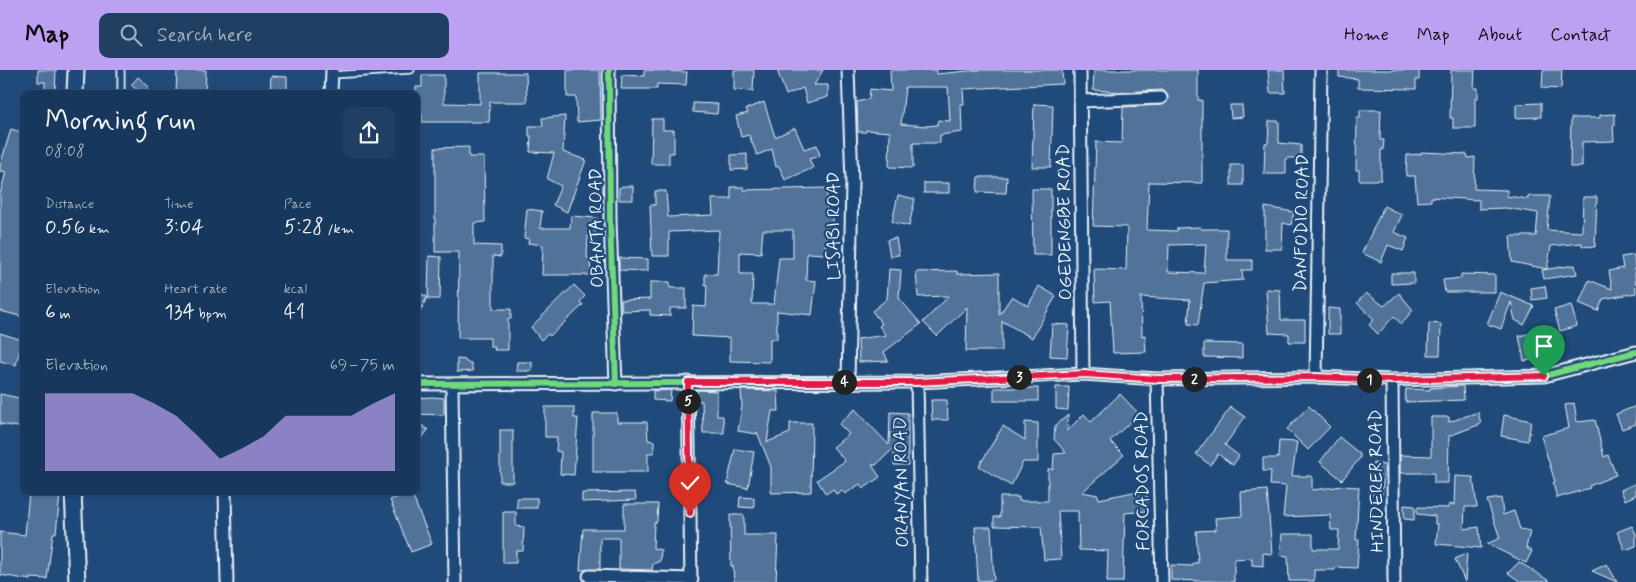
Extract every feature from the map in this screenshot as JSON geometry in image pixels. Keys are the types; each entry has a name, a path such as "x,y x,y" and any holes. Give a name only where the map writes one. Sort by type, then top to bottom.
{"street":[{"path":"75,90 76,70"},
{"name":"OBANTA ROAD","path":"610,70 610,220 616,384"},
{"name":"LISABI ROAD","path":"848,70 852,182 848,382"},
{"name":"OGEDENGBE ROAD","path":"1080,70 1084,374"},
{"name":"DANFODIO ROAD","path":"1316,377 1321,70"},
{"path":"331,90 332,72"},
{"path":"1080,101 1162,98"},
{"path":"420,384 916,382 1084,374 1158,379 1316,377 1392,380 1544,376 1636,352"},
{"name":"FORCADOS ROAD","path":"1158,379 1162,582"},
{"name":"HINDERER ROAD","path":"1392,380 1394,582"},
{"path":"590,576 692,580 688,382"},
{"name":"ORANYAN ROAD","path":"916,382 921,582"},
{"path":"452,385 455,582"},
{"path":"73,495 77,582"},
{"path":"225,495 226,582"}],"lane":[{"path":"121,70 121,90"},
{"path":"332,72 411,70"}],"building":[{"path":"38,70 56,70 55,90 45,90 45,82 38,82"},
{"path":"177,70 206,70 205,90 176,90"},
{"path":"567,70 600,70 601,120 577,122 576,97 567,97"},
{"path":"644,70 687,72 686,85 657,84 657,89 621,89 622,75 644,76"},
{"path":"734,70 754,70 753,91 734,90"},
{"path":"777,70 823,70 814,85 828,85 828,97 807,103 803,88 786,95"},
{"path":"890,70 937,70 937,74 978,70 1062,70 1063,84 963,89 964,104 961,104 962,132 940,135 940,143 913,143 913,168 889,167 890,132 866,130 866,132 858,132 857,102 869,99 870,89 891,91","holes":["905,87 948,87 950,121 938,120 937,125 927,126 901,124"]},
{"path":"1094,70 1198,70 1198,100 1202,100 1202,183 1149,182 1147,230 1177,231 1177,228 1200,227 1201,229 1227,229 1227,260 1252,260 1252,270 1242,270 1243,280 1204,283 1198,325 1188,324 1190,300 1141,297 1142,336 1145,335 1146,352 1113,353 1110,301 1095,302 1094,269 1126,270 1127,227 1093,226 1096,142 1122,143 1123,107 1162,105 1167,102 1168,97 1161,90 1123,92 1093,90","holes":["1206,244 1204,273 1168,272 1169,245"]},
{"path":"1268,70 1284,70 1285,93 1270,93"},
{"path":"1339,70 1419,70 1419,80 1416,80 1416,89 1358,88 1358,79 1339,77"},
{"path":"1451,70 1475,70 1474,88 1478,88 1478,98 1475,98 1475,128 1453,128 1453,118 1450,118"},
{"path":"1543,70 1562,70 1561,89 1542,88"},
{"path":"480,73 526,73 527,102 490,102 489,122 422,122 420,90 416,90 416,87 422,87 422,75 444,75 444,103 480,104"},
{"path":"271,76 287,77 287,90 270,90"},
{"path":"138,77 149,87 146,90 138,90 131,85"},
{"path":"764,102 775,137 795,128 804,149 817,145 820,156 809,159 813,168 785,180 779,166 776,167 772,149 757,155 749,135 741,137 736,116 748,113 746,109"},
{"path":"693,103 718,104 717,114 693,112"},
{"path":"1541,103 1541,117 1516,118 1516,104"},
{"path":"1034,104 1053,105 1051,167 1032,167"},
{"path":"1230,105 1242,105 1243,117 1231,118"},
{"path":"1360,110 1381,110 1380,140 1384,140 1383,150 1381,150 1381,180 1359,180 1359,170 1356,170 1357,118 1360,118"},
{"path":"1615,114 1615,125 1613,125 1614,141 1582,142 1582,167 1570,167 1571,118 1600,118 1600,115"},
{"path":"565,116 563,152 586,160 567,212 553,205 561,186 547,179 554,153 530,152 531,136 529,136 529,126 543,126 542,118"},
{"path":"652,119 663,119 663,130 674,130 674,153 669,153 669,164 651,164"},
{"path":"1269,121 1279,121 1279,143 1301,145 1301,158 1286,158 1286,174 1264,174 1265,143 1268,143"},
{"path":"11,129 20,132 20,316 0,311 0,194 6,172 0,171"},
{"path":"469,147 469,157 484,157 485,222 474,223 474,245 501,246 501,257 493,256 493,309 511,309 511,319 508,319 508,350 494,350 495,347 490,347 490,338 458,338 459,252 435,252 435,148"},
{"path":"1421,152 1467,154 1468,158 1475,157 1474,189 1507,190 1507,196 1528,199 1528,196 1550,196 1547,230 1582,232 1583,197 1597,197 1595,247 1582,246 1582,243 1551,246 1547,269 1512,262 1510,236 1536,236 1538,213 1506,208 1479,209 1479,200 1431,197 1431,201 1417,202 1415,176 1406,176 1407,155 1421,154"},
{"path":"747,154 747,169 731,170 731,155"},
{"path":"1231,165 1243,165 1243,185 1231,185"},
{"path":"978,177 1007,177 1006,193 977,192"},
{"path":"924,183 949,183 949,193 924,193"},
{"path":"633,186 633,200 619,200 619,188"},
{"path":"731,187 744,187 744,190 827,188 827,212 833,212 833,230 827,230 825,254 807,253 806,280 816,281 812,315 777,311 777,339 770,339 770,362 730,361 730,338 692,336 693,306 706,307 707,285 705,285 705,274 717,274 719,230 669,232 669,256 652,256 650,205 655,205 655,191 666,191 668,217 713,215 712,199 731,199","holes":["763,230 793,230 793,258 779,258 774,304 752,304 753,274 740,274 740,252 761,253"]},
{"path":"1032,189 1051,189 1051,255 1033,255"},
{"path":"898,195 915,199 909,226 892,222"},
{"path":"1384,206 1402,215 1394,232 1408,238 1403,251 1388,245 1381,262 1362,253"},
{"path":"1265,207 1294,212 1291,225 1283,223 1282,249 1265,249"},
{"path":"527,209 542,211 540,228 570,228 571,216 597,218 595,237 588,236 587,258 590,258 591,275 542,275 543,245 528,243 529,239 524,238"},
{"path":"896,238 899,255 890,256 887,240"},
{"path":"1634,255 1636,293 1603,299 1598,311 1579,303 1589,280 1612,289 1609,271 1623,268 1621,257"},
{"path":"429,256 441,257 440,299 428,299"},
{"path":"619,258 648,259 648,271 619,270"},
{"path":"1575,265 1577,274 1544,279 1542,270"},
{"path":"889,269 901,270 899,298 921,324 884,352 888,361 859,362 858,339 886,335 879,326 882,324 872,311 887,299"},
{"path":"957,271 957,274 999,273 999,315 1012,296 1028,306 1039,286 1056,296 1032,338 1002,321 1002,351 966,351 967,307 937,336 923,322 949,296 918,297 916,272"},
{"path":"1391,273 1414,273 1414,283 1391,284"},
{"path":"1461,274 1495,275 1495,292 1445,292 1443,280 1461,278"},
{"path":"650,282 670,282 670,288 686,288 686,308 670,308 670,316 650,315 650,310 622,311 621,300 650,299"},
{"path":"574,285 585,296 580,302 583,305 550,336 548,334 541,340 531,327"},
{"path":"1545,286 1547,298 1532,300 1531,288"},
{"path":"1266,289 1280,290 1281,320 1305,320 1305,342 1289,342 1289,334 1269,333"},
{"path":"1500,292 1534,306 1524,325 1515,320 1511,302 1501,329 1487,324"},
{"path":"420,293 427,297 420,312"},
{"path":"1366,293 1384,306 1399,293 1413,310 1401,324 1394,316 1378,334 1369,325 1374,319 1357,303"},
{"path":"1571,305 1577,326 1560,331 1554,310"},
{"path":"1328,308 1340,309 1340,334 1328,334"},
{"path":"1429,323 1441,324 1440,355 1428,355"},
{"path":"1052,324 1069,325 1067,357 1050,356"},
{"path":"1536,332 1539,342 1555,339 1558,355 1524,361 1519,336"},
{"path":"0,333 20,339 16,365 0,361"},
{"path":"1204,343 1242,344 1242,358 1204,357"},
{"path":"457,359 466,360 466,362 471,363 473,371 457,372"},
{"path":"517,362 532,362 532,371 516,371"},
{"path":"1463,386 1464,400 1405,402 1406,389 1430,390 1430,388"},
{"path":"1056,387 1069,387 1068,410 1056,409"},
{"path":"994,388 1038,388 1038,401 994,401"},
{"path":"671,390 670,401 653,400 653,391"},
{"path":"697,390 717,391 717,416 723,416 724,433 703,433 702,401 697,401"},
{"path":"741,390 778,391 779,411 772,411 767,442 790,433 790,423 812,423 811,492 771,493 771,467 757,432 756,434 738,431 742,406"},
{"path":"0,394 20,398 20,427 0,424"},
{"path":"1120,394 1139,414 1110,441 1124,455 1082,492 1098,495 1099,499 1148,489 1146,511 1125,513 1123,582 1107,582 1108,551 1079,550 1078,511 1058,511 1061,559 1044,560 1041,527 994,526 994,517 1000,517 1000,497 1019,497 1019,501 1048,501 1048,469 1053,469 1054,454 1066,453 1054,439 1055,426 1068,415 1067,431 1084,414 1091,422"},
{"path":"420,398 444,398 444,415 420,414"},
{"path":"931,400 947,400 948,420 932,420"},
{"path":"1574,403 1577,422 1595,420 1604,457 1608,455 1616,475 1589,486 1590,488 1557,498 1553,483 1555,482 1541,436 1569,428 1565,405"},
{"path":"1309,406 1330,427 1308,450 1287,429"},
{"path":"1636,406 1636,424 1622,429 1616,414"},
{"path":"545,407 574,407 574,418 578,418 574,475 560,474 561,452 556,451 557,437 545,437"},
{"path":"1231,407 1245,417 1225,445 1239,456 1233,465 1218,454 1210,465 1196,454"},
{"path":"855,409 889,445 890,412 908,413 908,465 894,465 894,448 876,465 872,465 880,477 863,489 860,484 845,494 842,490 836,494 833,489 826,494 817,480 845,461 833,447 849,434 839,424"},
{"path":"1478,412 1481,424 1449,436 1448,483 1434,483 1434,473 1400,473 1400,455 1431,456 1431,417 1449,417 1449,422"},
{"path":"593,413 617,413 617,422 647,422 648,440 654,441 654,453 648,453 648,472 593,472"},
{"path":"1504,415 1531,421 1528,441 1501,436"},
{"path":"1025,422 1038,423 1038,462 1023,462 1011,486 979,466 1003,426 1025,440"},
{"path":"420,424 428,430 420,441"},
{"path":"500,430 513,430 513,482 500,482"},
{"path":"1339,437 1360,454 1360,458 1342,480 1320,462"},
{"path":"1279,441 1297,442 1292,476 1312,476 1312,490 1343,486 1359,487 1356,540 1359,540 1357,568 1335,567 1335,570 1314,570 1314,581 1289,581 1288,556 1280,555 1282,534 1313,534 1313,549 1338,549 1339,530 1331,530 1330,515 1283,517 1286,486 1270,485 1271,471 1263,471 1263,458 1278,458"},
{"path":"735,449 754,452 748,488 727,484"},
{"path":"1373,463 1385,465 1382,495 1369,494"},
{"path":"1455,476 1473,477 1477,507 1465,507 1464,529 1479,527 1481,548 1436,544 1438,524 1435,524 1435,516 1417,514 1417,507 1448,508 1449,504 1454,505"},
{"path":"1636,483 1636,495 1625,500 1621,490"},
{"path":"1267,490 1272,554 1263,553 1263,566 1252,565 1252,558 1234,559 1234,582 1171,580 1171,565 1193,566 1193,563 1198,563 1196,531 1216,530 1215,518 1242,516 1241,492"},
{"path":"635,492 636,500 582,502 582,493"},
{"path":"29,495 60,495 56,533 53,533 47,579 31,578 31,580 0,575 0,532 25,535"},
{"path":"403,495 412,495 432,544 411,552 390,500"},
{"path":"740,497 754,498 754,508 739,507"},
{"path":"517,498 537,498 537,508 517,508"},
{"path":"1501,498 1503,515 1514,511 1520,529 1530,531 1526,548 1532,551 1526,563 1487,544 1500,538 1487,500"},
{"path":"624,504 658,504 657,522 654,523 653,548 661,550 660,561 653,564 652,570 619,569 619,538 600,538 600,569 580,570 583,529 624,529"},
{"path":"1404,505 1415,506 1414,520 1404,519"},
{"path":"503,512 516,512 516,526 524,527 523,551 516,551 516,563 503,563"},
{"path":"730,515 744,515 744,535 778,535 776,582 734,582 733,566 731,566"},
{"path":"1632,526 1636,534 1636,546 1625,550 1617,532"},
{"path":"975,527 991,527 994,580 978,581"},
{"path":"1467,553 1465,582 1455,559"},
{"path":"1519,562 1551,582 1521,582 1508,573"},
{"path":"1607,564 1617,582 1592,571"}],"cycle path":[{"path":"609,70 610,220 616,384"},
{"path":"420,384 917,382 1083,374 1157,379 1316,377 1392,380 1544,376 1636,352"}],"route":[{"path":"690,513 688,382 916,382 1084,374 1158,379 1316,377 1392,380 1544,376"}]}
